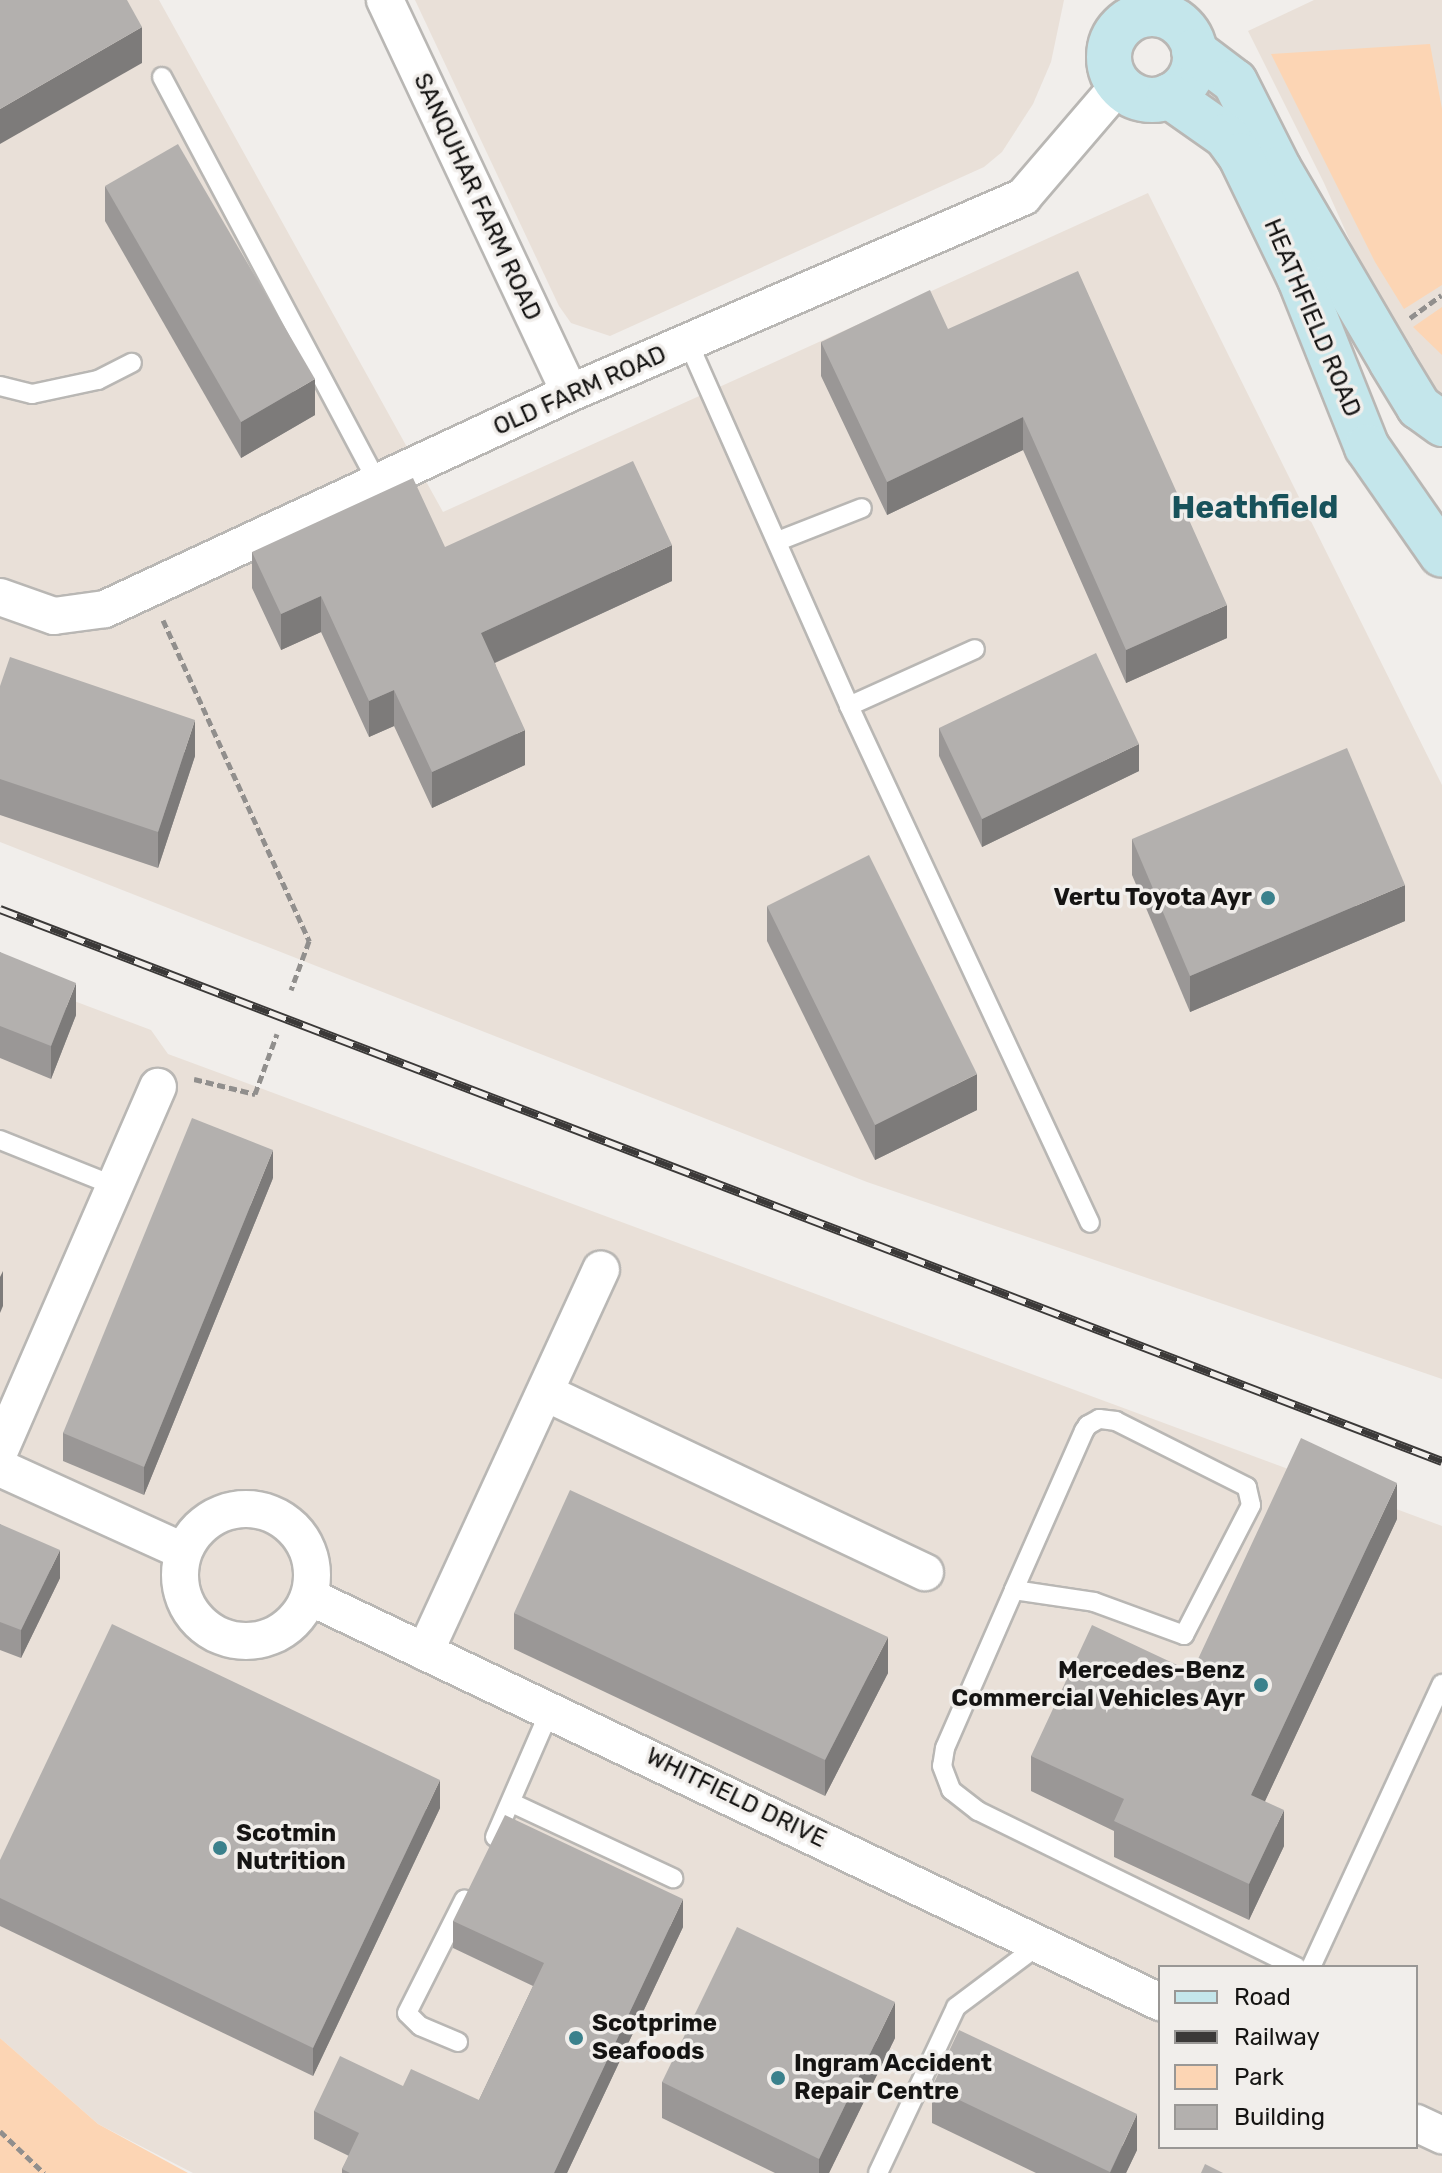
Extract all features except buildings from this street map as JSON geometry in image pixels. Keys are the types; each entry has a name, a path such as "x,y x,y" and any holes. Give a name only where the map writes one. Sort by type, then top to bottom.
{"main road":[{"path":"1154,7 1182,26 1194,51 1189,78 1169,96 1142,99 1119,85 1108,59 1110,44 1128,21 1154,7"},
{"name":"HEATHFIELD ROAD","path":"1194,51 1235,82 1279,169 1391,361 1419,407 1442,424"},
{"name":"HEATHFIELD ROAD","path":"1169,96 1226,136 1240,155 1300,279 1367,447 1442,555"}],"street":[{"name":"SANQUHAR FARM ROAD","path":"385,0 570,393"},
{"name":"OLD FARM ROAD","path":"0,597 54,616 105,609 379,485 570,393 1023,197 1119,85"},
{"path":"0,1450 158,1087"},
{"path":"425,1652 548,1394 601,1270"},
{"path":"548,1394 925,1572"},
{"path":"0,1468 183,1551"},
{"path":"225,1511 271,1512 300,1534 311,1556 310,1597 298,1618 279,1634 256,1642 219,1636 186,1605 180,1582 183,1551 198,1529 225,1511"},
{"name":"WHITFIELD DRIVE","path":"310,1597 551,1708 1158,2001"},
{"path":"1418,2124 1442,2135"}],"lane":[{"path":"162,77 379,485"},
{"path":"688,342 849,706 1090,1223"},
{"path":"0,386 32,394 98,380 132,363"},
{"path":"778,541 862,508"},
{"path":"849,706 975,649"},
{"path":"0,1140 115,1186"},
{"path":"1014,1590 1094,1602 1184,1635 1251,1505 1247,1487 1116,1421 1093,1421 1084,1431 1014,1590 945,1748 942,1766 951,1790 978,1811 1293,1965"},
{"path":"1312,1965 1442,1684"},
{"path":"484,1859 512,1803 551,1708"},
{"path":"512,1803 673,1878"},
{"path":"458,2042 420,2026 407,2013 470,1887"},
{"path":"878,2173 956,2007 1039,1945"}],"path":[{"path":"149,590 309,941 291,990"},
{"path":"158,1087 183,1077 255,1094 277,1034"},
{"path":"0,2131 44,2173"}],"shaded area":[{"path":"0,0 159,0 443,512 1148,193 1442,785 1442,1379 867,1182 0,842"},
{"path":"415,0 1064,0 1051,62 1033,104 1002,152 984,167 610,336 571,323 559,306"},
{"path":"1314,0 1442,0 1442,411 1390,330 1324,183 1248,31"},
{"path":"0,973 151,1030 168,1054 1442,1526 1442,2173 193,2173 98,2124 0,2038"}],"green space":[{"path":"1430,44 1442,109 1442,285 1404,309 1375,262 1271,54"},
{"path":"1442,307 1442,355 1413,327"},
{"path":"0,2038 98,2124 188,2173 0,2173"}],"railway":[{"path":"0,909 1442,1461"}],"place":[{"name":"Vertu Toyota Ayr","path":"1268,898"},
{"name":"Mercedes-Benz Commercial Vehicles Ayr","path":"1261,1685"},
{"name":"Scotmin Nutrition","path":"220,1848"},
{"name":"Scotprime Seafoods","path":"576,2038"},
{"name":"Ingram Accident Repair Centre","path":"778,2078"}],"district":[{"name":"Heathfield","path":"1255,507"}]}
